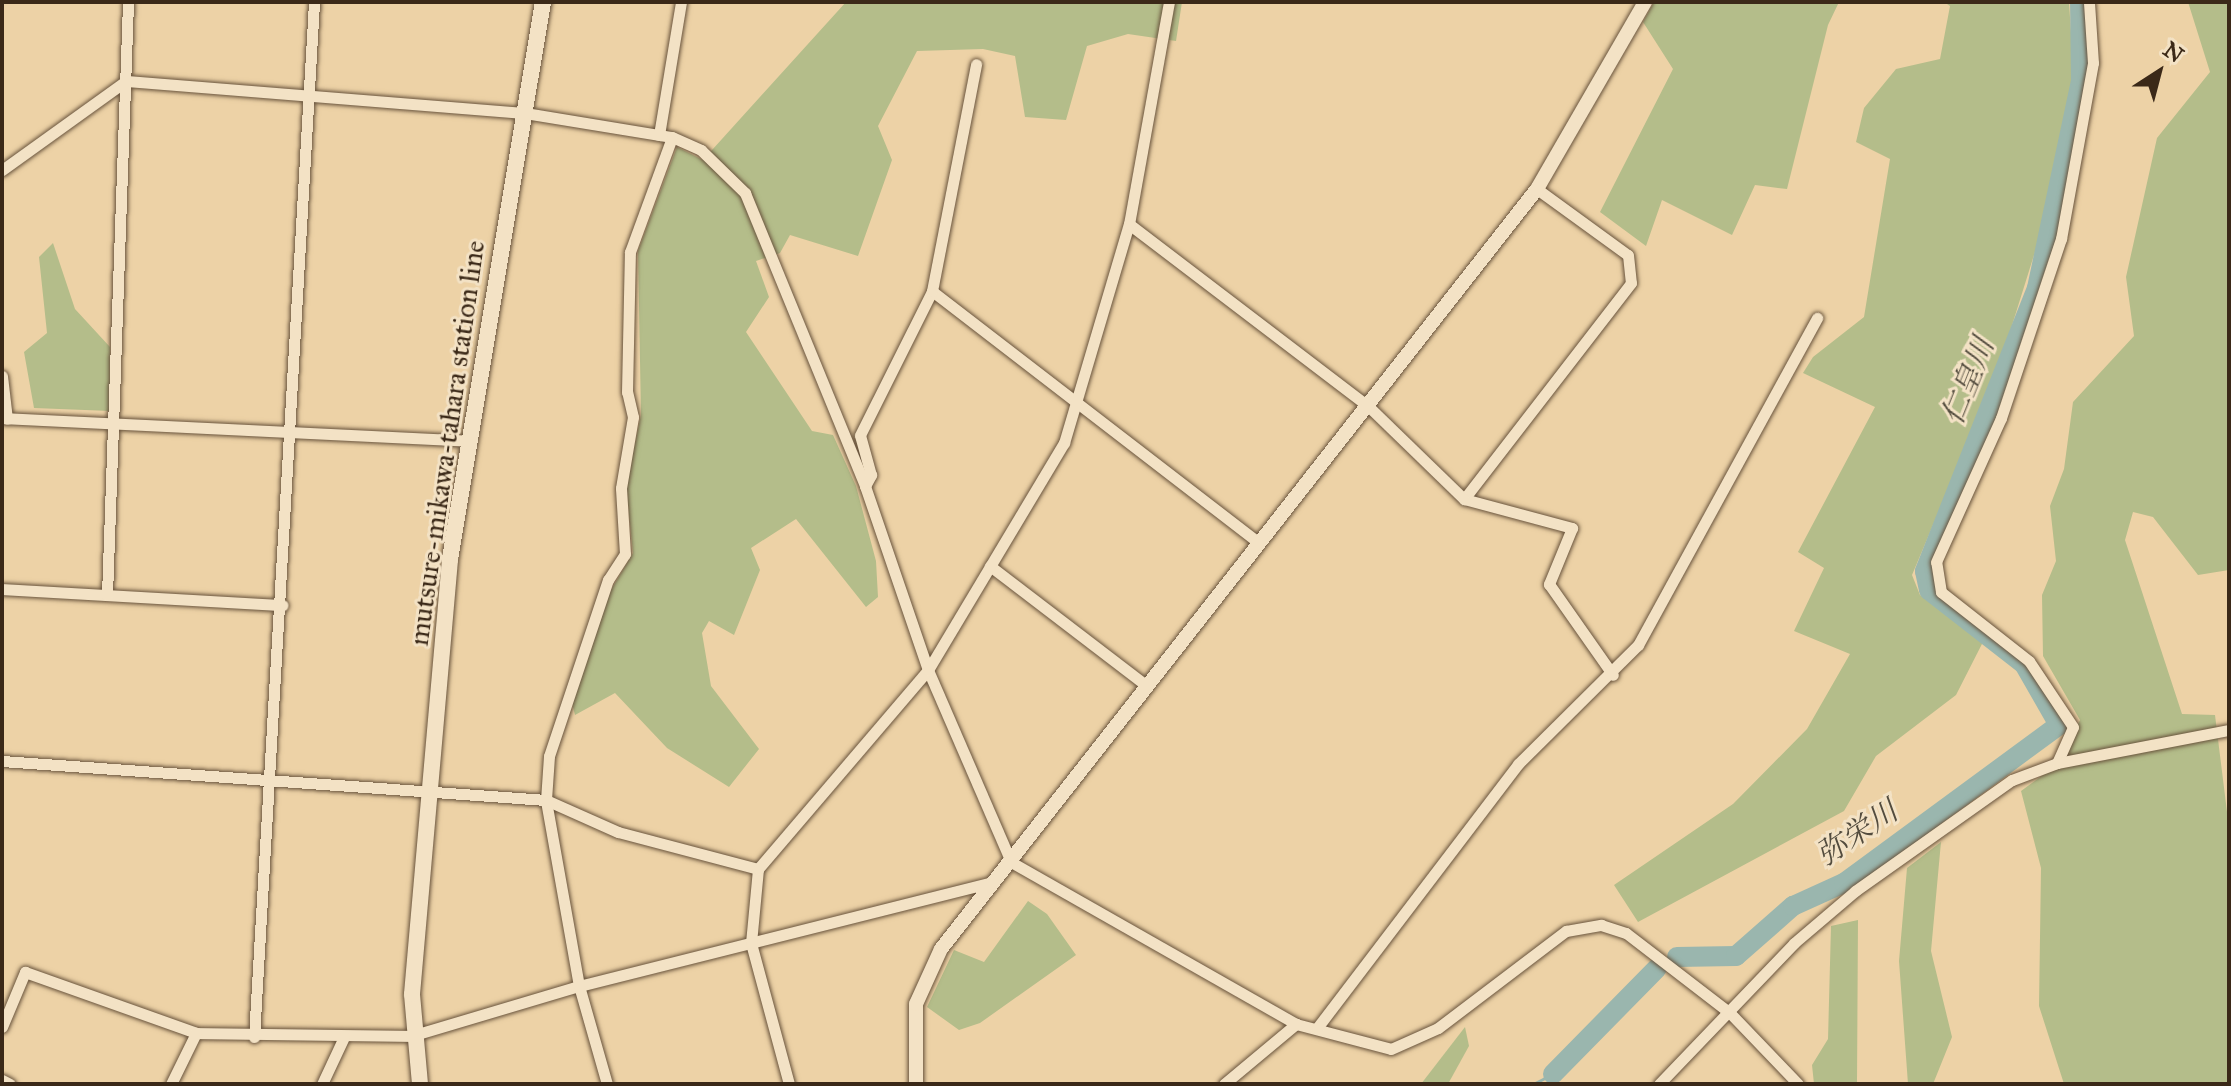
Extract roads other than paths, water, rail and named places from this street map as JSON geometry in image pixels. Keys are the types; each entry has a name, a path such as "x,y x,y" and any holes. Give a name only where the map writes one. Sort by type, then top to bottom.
{"main road":[{"name":"mutsure-mikawa-tahara station line","path":"420,1084 411,1036 450,559 543,2"}],"street":[{"path":"107,595 117,425 128,2"},
{"path":"254,1037 283,605 314,2"},
{"path":"659,135 681,2"},
{"path":"789,1084 751,943 758,869 928,670 1078,409 1129,224 1169,2"},
{"path":"916,1084 916,1004 941,949 1537,189 1645,2"},
{"path":"2057,763 2073,727 2029,661 1941,592 1936,562 2001,418 2061,239 2093,63 2089,2"},
{"path":"865,486 871,475 860,435 932,291 976,64"},
{"path":"2,170 126,81 525,113 672,137 701,150 745,193 865,486 928,670 1011,862 1296,1024 1391,1049 1438,1028 1566,931 1601,925 1626,933 1730,1013 1798,1084"},
{"path":"607,1084 579,986 546,800 549,756 564,698 608,580 625,554 621,488 633,417 627,392 630,252 672,137"},
{"path":"1464,499 1631,283 1628,255 1537,189"},
{"path":"1129,224 1368,406 1464,499 1572,528 1549,584 1613,675"},
{"path":"932,291 1078,409 1258,542"},
{"path":"1317,1028 1518,764 1613,675 1638,645 1817,318"},
{"path":"2,376 5,418 468,441"},
{"path":"990,566 1147,686"},
{"path":"2,589 283,605"},
{"path":"1659,1084 1794,943 1855,891 2012,780 2057,763 2229,730"},
{"path":"2,761 273,777 546,800 618,832 758,869"},
{"path":"2,1027 25,972 196,1033 254,1037 411,1036 579,986 994,882"},
{"path":"1224,1084 1296,1024"},
{"path":"171,1084 196,1033"},
{"path":"322,1084 344,1037"},
{"path":"2,1080 10,1084"}],"waterway":[{"name":"仁皇川","path":"1677,957 1736,956 1793,906 1844,883 2059,725 2024,664 1929,590 1925,571 2037,288 2081,81 2080,2"},
{"name":"弥栄川","path":"1553,1074 1657,968"},
{"path":"1533,1084 1553,1074"}]}
